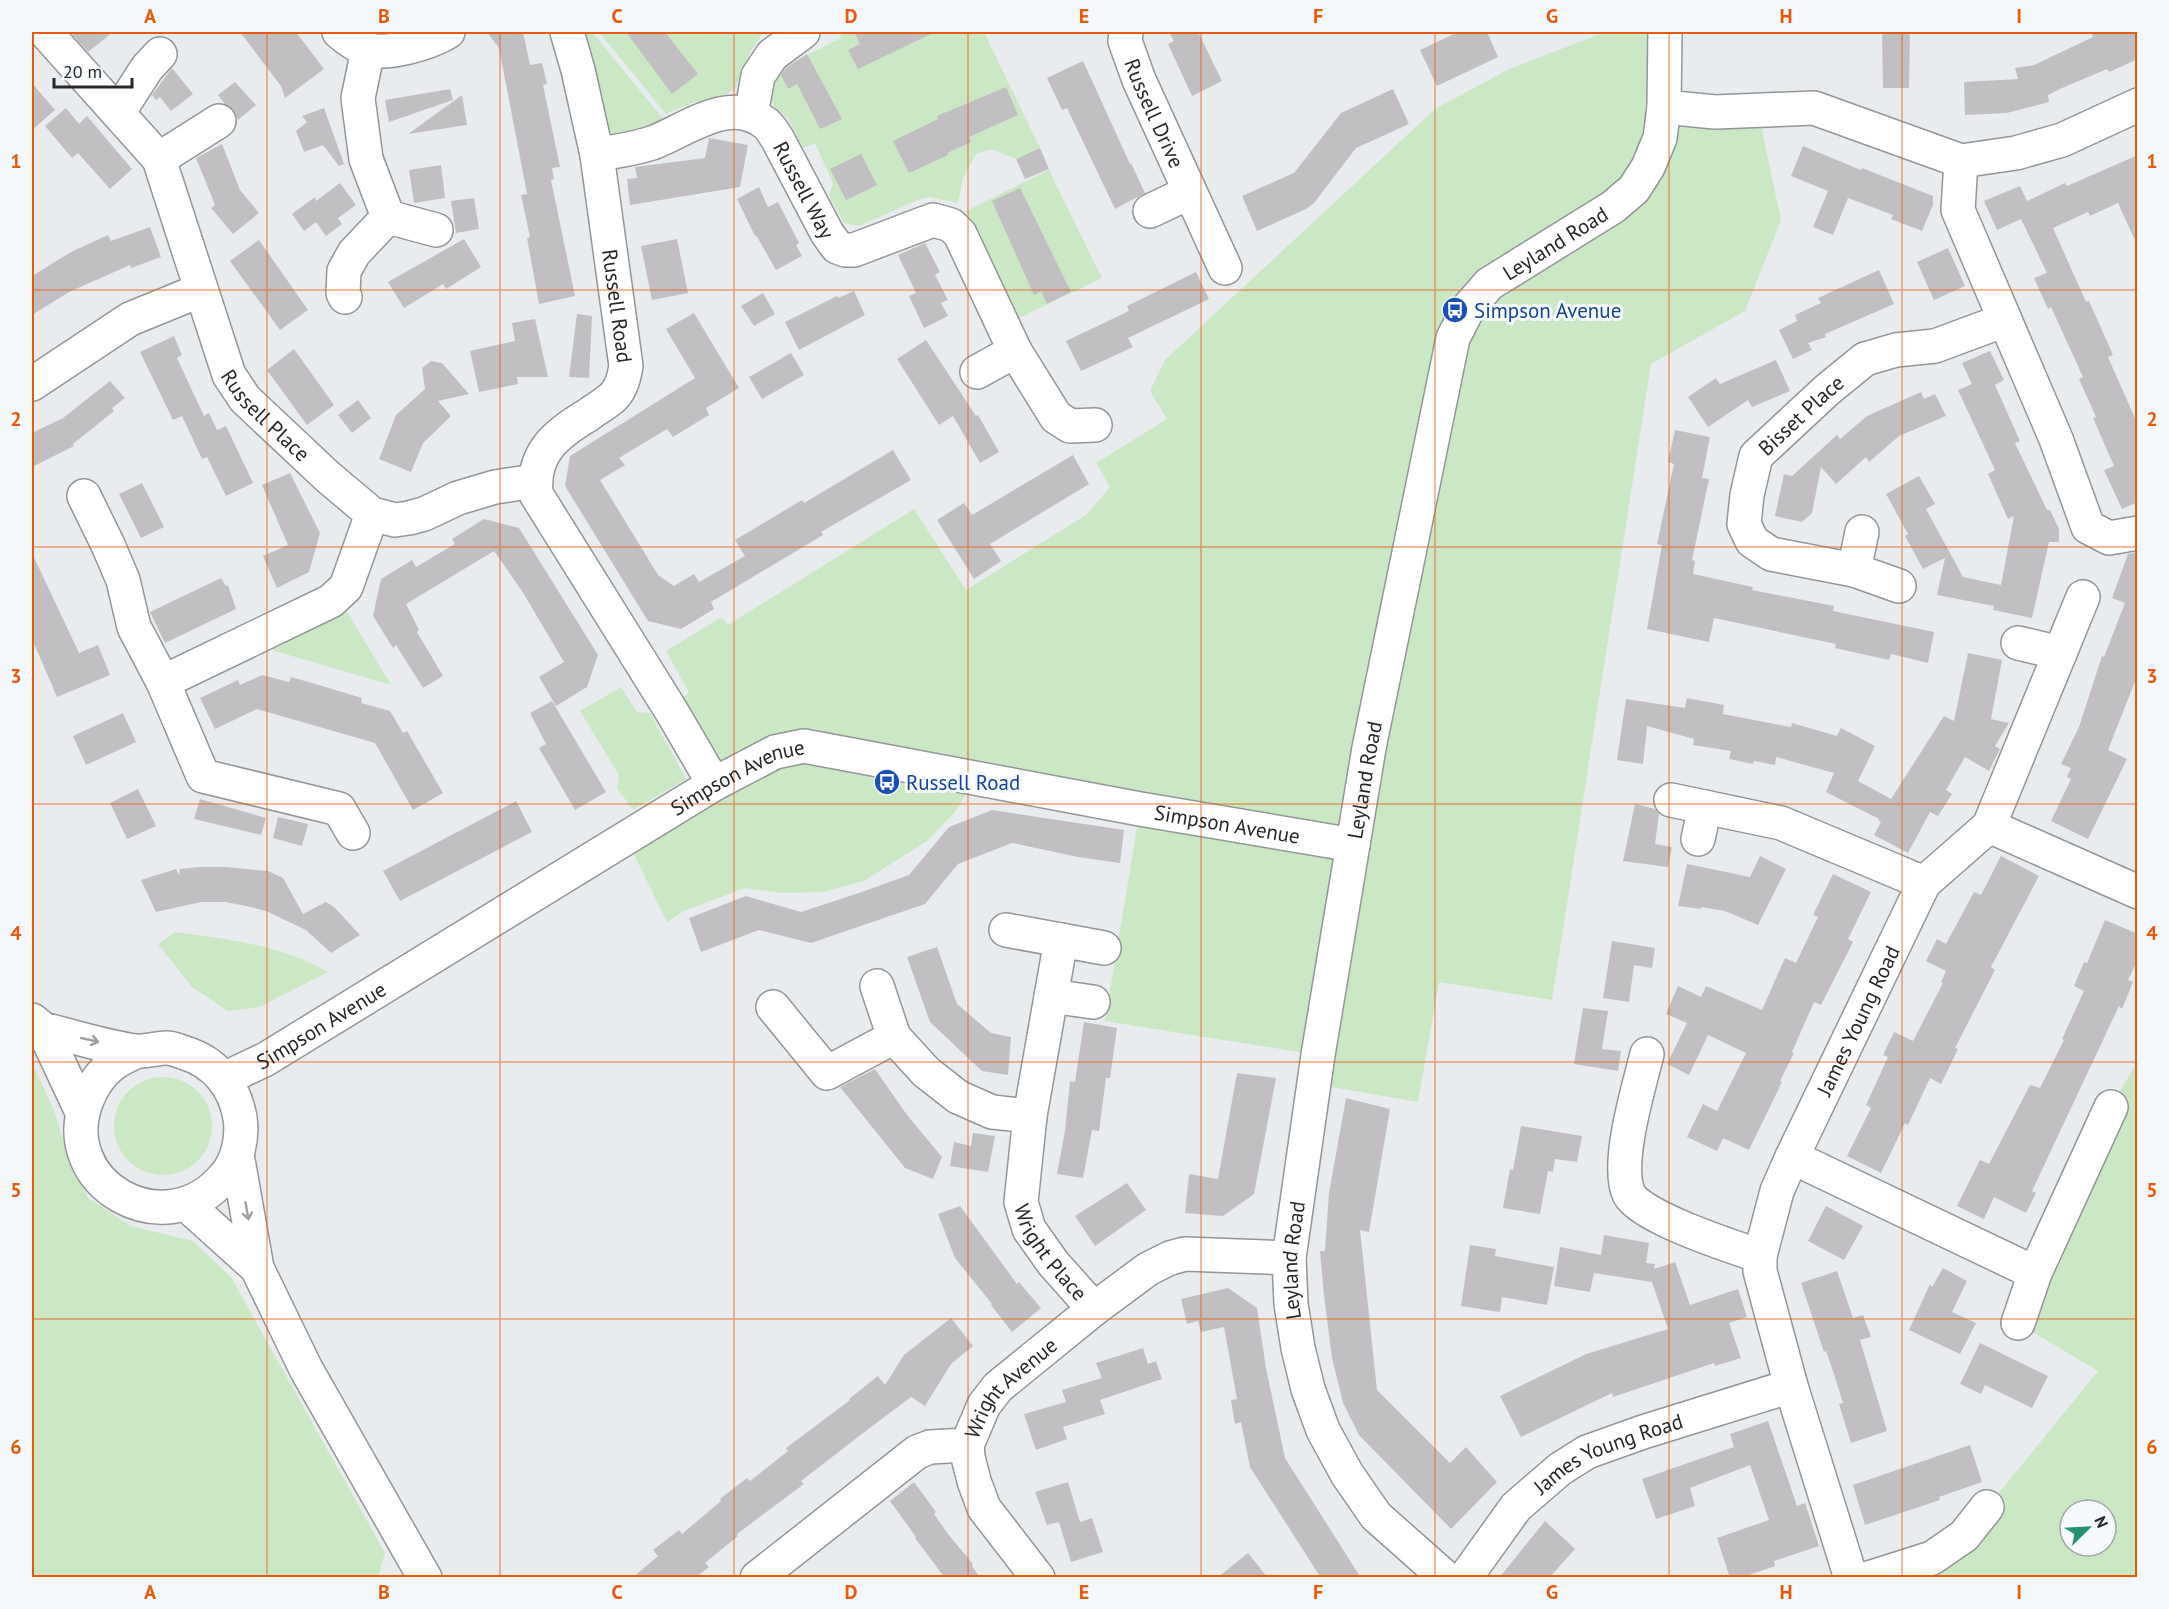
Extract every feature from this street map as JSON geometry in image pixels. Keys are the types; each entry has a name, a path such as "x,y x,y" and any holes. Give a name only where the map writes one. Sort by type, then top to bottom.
{"street":[{"path":"339,32 350,41 369,50 398,50 438,38 448,32"},
{"name":"Russell Road","path":"535,481 543,453 552,440 614,396 623,381 626,366 597,155 567,32"},
{"path":"597,155 651,143 701,120 729,113 751,115 758,76 772,54 803,32"},
{"name":"Russell Drive","path":"1126,32 1125,41 1139,80 1225,268"},
{"name":"Leyland Road","path":"1446,1578 1376,1516 1347,1474 1323,1430 1308,1389 1298,1348 1291,1304 1289,1258 1318,1055 1369,748 1453,338 1469,307 1489,284 1613,207 1634,189 1648,167 1660,138 1664,107 1665,32"},
{"name":"Russell Place","path":"48,35 159,159 229,375 245,399 328,477 372,514"},
{"path":"369,50 358,98 366,159 388,217"},
{"path":"118,113 147,68 160,54"},
{"path":"1664,107 1715,112 1815,108 1961,161 2016,153 2062,140 2138,105"},
{"name":"Russell Way","path":"751,115 766,123 777,138 827,233 837,247 854,250 933,220 951,225 960,234 1015,351 1056,417 1070,426 1095,425"},
{"path":"159,159 219,121"},
{"path":"1961,161 1958,210 2056,439 2088,527 2109,538 2138,533"},
{"name":"Russell Drive","path":"1150,211 1190,192"},
{"path":"388,217 436,230"},
{"path":"345,297 343,294 344,271 354,253 388,217"},
{"path":"32,384 130,319 201,290"},
{"name":"Bisset Place","path":"1899,586 1854,570 1771,554 1752,541 1744,524 1747,495 1756,456 1827,390 1865,359 1896,350 1935,346 2005,320"},
{"path":"977,372 1015,351"},
{"path":"163,682 331,601 346,587 372,514 395,520 409,518 424,514 458,498 495,487 535,481 536,494 553,524 672,712 714,784"},
{"path":"84,496 123,580 134,627 163,682 203,776 339,809 353,833"},
{"path":"1854,570 1862,532"},
{"name":"James Young Road","path":"1851,1578 1791,1386 1760,1271 1760,1256 1777,1191 1924,883 1989,826 2083,597"},
{"path":"2018,643 2060,653"},
{"name":"Simpson Avenue","path":"224,1079 266,1059 714,784 775,752 804,746 1140,809 1353,845"},
{"path":"1671,800 1781,823 1924,883"},
{"path":"1698,839 1705,807"},
{"path":"1989,826 2138,892"},
{"path":"1006,930 1104,948"},
{"name":"Wright Place","path":"1061,940 1030,1116 1021,1202 1029,1229 1053,1263 1094,1309"},
{"path":"877,986 894,1037 926,1072 958,1096 992,1112 1030,1116"},
{"path":"1051,996 1093,1002"},
{"path":"773,1007 827,1073 894,1037"},
{"path":"37,1024 137,1051 169,1048 200,1058 224,1079 237,1102 241,1128 237,1154 226,1176 208,1193 186,1204 159,1208 131,1203 108,1188 90,1166 82,1140 82,1112 93,1086 105,1071 137,1051"},
{"path":"37,1024 82,1112"},
{"path":"1647,1054 1628,1133 1624,1171 1629,1195 1649,1212 1709,1239 1760,1256"},
{"path":"2018,1323 2035,1273 2111,1107"},
{"path":"237,1154 257,1268 306,1369 425,1578"},
{"path":"1792,1157 2035,1273"},
{"path":"186,1204 257,1268"},
{"name":"Wright Avenue","path":"757,1578 916,1452 930,1447 967,1445 984,1405 998,1387 1094,1309 1148,1269 1170,1258 1185,1254 1289,1258"},
{"name":"James Young Road","path":"1465,1578 1516,1506 1560,1469 1587,1452 1791,1386"},
{"path":"967,1445 974,1481 984,1508 1038,1578"},
{"path":"1869,1578 1932,1558 1964,1536 1987,1507"}],"green space":[{"path":"567,32 592,32 674,132 597,155"},
{"path":"599,32 764,32 750,52 736,87 727,94 692,103 666,114"},
{"path":"840,32 984,32 1040,148 1016,159 992,149 976,154 963,178 958,203 929,197 859,226 844,223 829,195 833,183 815,143 803,148 788,118 775,108 772,100 778,70 841,38"},
{"path":"1605,32 1665,32 1665,107 1758,111 1781,220 1745,311 1651,364 1552,1000 1439,982 1418,1102 1315,1084 1318,1055 1105,1021 1140,809 975,778 955,812 927,841 864,881 823,892 783,893 745,888 684,911 667,922 626,838 714,784 672,712 689,692 666,651 722,617 728,625 914,509 966,590 1086,515 1110,487 1096,463 1167,419 1150,391 1165,360 1435,109 1509,69"},
{"path":"1049,170 1102,278 1019,318 966,211"},
{"path":"337,595 391,685 275,651 255,639"},
{"path":"621,687 637,712 650,713 686,779 633,810 617,788 619,775 580,711"},
{"path":"175,932 273,949 328,972 259,1007 228,1011 192,987 158,944"},
{"path":"2137,1062 2137,1577 1869,1578 1964,1536 2098,1371 2018,1323 2111,1107"},
{"path":"32,1063 54,1110 66,1149 88,1198 131,1226 193,1241 231,1277 385,1553 378,1577 32,1577"},
{"path":"163,1077 182,1081 197,1092 208,1107 212,1126 208,1145 197,1160 182,1171 163,1175 144,1171 129,1160 118,1145 114,1126 118,1107 129,1092 144,1081"}],"building":[{"path":"70,32 113,32 88,52"},
{"path":"240,32 296,32 324,69 285,98 281,86"},
{"path":"487,32 523,32 530,65 542,63 547,84 543,85 560,167 552,168 554,179 551,180 575,296 539,304 527,238 530,237 521,195 527,194 520,157 499,48"},
{"path":"626,32 665,32 698,74 672,94"},
{"path":"854,32 935,32 858,69 848,50 860,44"},
{"path":"1169,32 1198,32 1222,81 1192,96 1168,44 1174,41"},
{"path":"1458,32 1487,32 1498,57 1437,86 1420,50"},
{"path":"1882,32 1910,32 1909,88 1883,88"},
{"path":"2091,32 2138,32 2138,59 2109,72 2107,69 2062,88 2048,95 2049,102 2007,113 1965,115 1964,82 2018,79 2015,68 2034,65 2093,37"},
{"path":"807,54 842,119 820,129 797,84 788,89 781,75 786,68"},
{"path":"1083,61 1145,193 1115,209 1067,108 1062,110 1047,78"},
{"path":"172,68 193,94 171,111 160,97 156,100 152,95"},
{"path":"235,82 256,105 238,120 234,111 218,95"},
{"path":"32,83 55,110 32,130"},
{"path":"1006,87 1018,115 969,137 971,142 909,173 893,141 938,119 937,116"},
{"path":"450,89 453,100 389,122 385,100"},
{"path":"1393,89 1409,124 1356,148 1314,203 1306,209 1257,231 1242,196 1294,173 1341,113"},
{"path":"462,95 467,125 408,134"},
{"path":"66,108 79,124 87,116 132,169 110,189 78,153 72,158 45,126"},
{"path":"324,108 344,164 339,166 323,145 304,152 296,131 307,122 302,116"},
{"path":"709,138 748,145 740,187 630,205 627,179 637,178 635,167 705,158"},
{"path":"222,144 240,190 259,213 233,234 211,208 215,205 196,158"},
{"path":"1803,146 1933,196 1933,205 1922,231 1891,219 1893,215 1848,198 1833,235 1813,227 1828,191 1791,176"},
{"path":"1040,148 1049,169 1025,179 1016,159"},
{"path":"861,154 877,185 846,200 830,169"},
{"path":"2138,155 2138,247 2118,203 2090,216 2088,212 2053,228 2113,355 2108,357 2138,425 2138,502 2122,509 2104,470 2114,466 2079,379 2083,377 2051,307 2048,309 2034,278 2047,273 2021,219 1997,230 1984,201 2020,186 2027,201 2065,183 2067,186"},
{"path":"441,165 445,198 414,203 409,170"},
{"path":"340,183 356,205 338,218 342,224 326,236 316,222 304,231 292,214 315,197 316,201"},
{"path":"759,187 768,207 778,202 799,243 796,245 802,256 776,270 755,236 737,199"},
{"path":"1020,188 1071,292 1047,304 1041,291 1034,295 992,201"},
{"path":"474,198 479,229 456,233 451,201"},
{"path":"150,227 161,257 131,268 130,265 69,292 32,315 32,276 71,252 108,235 111,241"},
{"path":"464,239 481,267 446,289 443,284 404,308 388,282"},
{"path":"677,239 688,293 652,300 641,246"},
{"path":"259,240 308,310 280,330 230,261"},
{"path":"925,243 940,272 935,275 948,300 941,303 948,316 924,328 909,296 916,293 898,255"},
{"path":"1948,248 1965,286 1934,300 1917,262"},
{"path":"1879,270 1894,304 1825,334 1826,337 1808,343 1812,350 1793,359 1779,330 1797,321 1795,315 1821,303 1818,298"},
{"path":"1196,272 1209,299 1128,338 1133,347 1081,371 1066,341 1129,311 1127,306"},
{"path":"854,291 865,315 799,350 785,322 837,296 838,298"},
{"path":"763,293 775,314 754,326 741,306"},
{"path":"694,313 739,388 706,408 709,415 673,437 667,429 619,458 625,465 600,480 658,575 674,586 694,574 699,582 745,556 735,540 802,500 804,503 893,450 911,480 821,532 823,535 711,602 714,609 681,629 648,621 565,486 570,456 695,378 666,329"},
{"path":"577,314 592,316 589,378 569,377"},
{"path":"535,319 548,377 517,377 518,384 479,392 470,351 515,341 512,323"},
{"path":"174,336 182,355 177,358 204,416 209,413 217,430 226,426 253,483 226,496 207,457 202,459 182,416 173,420 140,352"},
{"path":"926,340 976,416 978,415 999,452 980,463 953,416 939,425 897,359"},
{"path":"294,349 334,405 307,425 267,370"},
{"path":"1990,351 2004,380 1995,385 2020,441 2015,443 2047,510 2050,510 2059,529 2059,542 2049,542 2032,618 1993,610 1994,606 1937,595 1945,558 1923,569 1905,536 1908,534 1886,494 1919,476 1935,504 1926,509 1963,577 2001,585 2014,516 2008,519 1988,474 1995,470 1958,390 1972,384 1962,363"},
{"path":"791,353 804,375 762,399 749,377"},
{"path":"1776,360 1790,391 1752,407 1748,400 1708,427 1688,397 1716,378 1720,384"},
{"path":"431,361 442,363 469,394 438,401 451,416 423,443 411,472 379,459 396,415 425,389 422,368"},
{"path":"110,381 125,398 112,408 114,411 73,444 74,446 32,467 32,433 63,418"},
{"path":"1921,392 1924,399 1935,394 1946,416 1899,436 1869,462 1866,457 1836,484 1821,467 1812,513 1802,522 1775,516 1784,474 1792,476 1837,435 1840,439 1867,416"},
{"path":"358,400 371,418 352,433 338,415"},
{"path":"1675,430 1710,437 1702,478 1709,479 1692,560 1695,561 1693,574 1753,587 1752,590 1834,606 1833,611 1934,632 1928,663 1891,654 1889,660 1835,648 1836,644 1714,618 1709,642 1647,629 1662,545 1657,544 1674,464 1668,462"},
{"path":"1073,455 1089,484 990,544 1001,561 974,579 937,520 964,503 972,515"},
{"path":"290,473 320,533 309,572 277,588 263,556 288,545 262,485"},
{"path":"142,483 164,527 141,538 119,494"},
{"path":"484,519 519,528 598,655 587,687 556,706 539,677 564,662 522,591 494,551 406,604 419,630 417,632 443,676 423,688 396,645 393,648 373,616 381,579 412,560 416,567 455,544 452,539"},
{"path":"2138,552 2138,674 2108,750 2127,759 2088,839 2051,821 2071,779 2067,777 2071,768 2061,764 2079,727 2102,656 2104,657 2125,603 2112,598 2128,554"},
{"path":"32,553 79,653 98,645 110,675 57,697 32,639"},
{"path":"221,578 226,586 228,585 236,609 165,643 150,612"},
{"path":"1968,653 2002,660 1991,719 2009,723 1995,746 2000,749 1989,771 1965,757 1946,790 1952,794 1938,816 1930,812 1908,853 1874,835 1881,822 1879,819 1826,792 1834,773 1776,757 1775,765 1754,761 1753,764 1729,759 1731,751 1693,745 1694,739 1647,726 1643,764 1617,760 1626,699 1685,708 1687,698 1724,705 1723,714 1791,727 1792,723 1837,736 1841,728 1875,746 1858,781 1891,799 1944,716 1954,721"},
{"path":"262,675 289,682 291,677 362,698 361,703 390,711 403,733 407,731 443,793 413,810 375,743 257,709 215,729 200,698 238,680 240,685"},
{"path":"552,701 606,792 575,810 539,748 546,744 530,713"},
{"path":"123,713 136,742 86,765 73,736"},
{"path":"138,789 156,826 127,839 110,803"},
{"path":"200,799 266,818 261,835 194,819"},
{"path":"516,801 532,832 400,901 383,871"},
{"path":"1635,804 1655,809 1659,814 1655,844 1672,847 1668,867 1623,861"},
{"path":"992,810 1124,830 1120,863 1012,843 958,864 925,904 811,943 759,930 701,952 689,918 746,896 801,912 859,893 909,875 949,827"},
{"path":"278,817 308,824 302,846 273,838"},
{"path":"1760,856 1786,869 1758,925 1725,911 1678,906 1687,864 1750,877"},
{"path":"2001,856 2039,876 1991,967 1995,970 1955,1048 1958,1049 1941,1084 1930,1078 1908,1125 1905,1123 1881,1173 1847,1156 1871,1108 1866,1105 1888,1057 1883,1055 1894,1032 1913,1041 1943,983 1941,982 1946,971 1926,961 1937,939 1946,944 1974,892 1981,895"},
{"path":"199,867 268,871 283,878 303,914 326,902 334,907 360,935 331,953 306,930 266,911 246,906 225,902 201,902 156,912 141,880 176,869 179,875 180,869"},
{"path":"1833,874 1871,892 1848,939 1853,942 1821,1005 1814,1002 1780,1081 1782,1082 1749,1150 1723,1138 1717,1151 1687,1137 1703,1104 1717,1111 1746,1053 1708,1035 1689,1075 1667,1064 1687,1023 1666,1014 1678,986 1701,997 1706,986 1762,1010 1785,958 1796,963 1818,917 1813,915"},
{"path":"2105,920 2138,934 2138,959 2128,980 2133,982 2122,1009 2119,1006 2032,1191 2036,1193 2026,1213 1994,1197 1984,1219 1957,1206 1980,1160 1989,1164 2030,1085 2040,1088 2064,1040 2062,1039 2084,991 2074,986 2084,962 2087,963"},
{"path":"1612,941 1655,948 1652,968 1634,965 1629,1002 1603,998"},
{"path":"937,947 957,1004 991,1033 1011,1037 1008,1075 982,1071 930,1022 907,957"},
{"path":"1583,1008 1608,1011 1602,1049 1621,1051 1618,1071 1574,1064"},
{"path":"1084,1022 1117,1028 1110,1078 1106,1078 1099,1131 1092,1130 1083,1178 1057,1174 1065,1131 1070,1081 1075,1082"},
{"path":"875,1069 907,1115 942,1157 933,1179 905,1168 840,1087"},
{"path":"1237,1073 1276,1078 1254,1194 1223,1216 1185,1213 1189,1174 1218,1179"},
{"path":"1346,1098 1390,1109 1369,1232 1360,1230 1377,1390 1450,1463 1466,1447 1497,1482 1451,1529 1359,1435 1343,1403 1332,1358 1320,1251 1325,1251 1329,1193"},
{"path":"1521,1126 1582,1136 1577,1162 1555,1159 1553,1172 1548,1171 1540,1214 1503,1208"},
{"path":"973,1133 995,1136 988,1172 950,1166 954,1142 971,1146"},
{"path":"1127,1183 1146,1210 1095,1246 1075,1216"},
{"path":"960,1206 1017,1284 1019,1282 1041,1308 1012,1332 955,1258 938,1214"},
{"path":"1826,1206 1863,1226 1844,1260 1808,1241"},
{"path":"1604,1235 1649,1243 1646,1263 1655,1264 1654,1269 1675,1262 1690,1305 1738,1289 1747,1317 1729,1323 1741,1358 1715,1366 1714,1363 1613,1397 1612,1393 1521,1437 1500,1396 1586,1354 1668,1329 1652,1282 1594,1273 1590,1292 1554,1286 1560,1247 1601,1255"},
{"path":"1470,1245 1496,1249 1495,1256 1554,1267 1547,1305 1502,1297 1500,1312 1461,1306"},
{"path":"1943,1268 1967,1281 1952,1312 1976,1323 1960,1354 1909,1330 1930,1284 1932,1287"},
{"path":"1837,1271 1853,1318 1863,1315 1871,1337 1860,1340 1887,1431 1851,1443 1839,1404 1843,1403 1834,1374 1826,1351 1824,1352 1801,1283"},
{"path":"1228,1288 1257,1308 1266,1368 1285,1458 1361,1578 1321,1578 1250,1467 1241,1422 1235,1424 1231,1400 1237,1399 1224,1327 1201,1332 1198,1321 1187,1324 1181,1299"},
{"path":"951,1318 973,1346 951,1364 925,1406 911,1397 801,1481 804,1484 737,1534 738,1536 705,1563 709,1567 695,1578 632,1578 658,1556 653,1550 679,1530 682,1534 721,1501 720,1499 747,1478 750,1481 788,1451 786,1448 878,1376 885,1385 904,1355"},
{"path":"1980,1343 2048,1376 2032,1408 1985,1385 1981,1394 1960,1384"},
{"path":"1143,1348 1148,1364 1156,1361 1162,1379 1100,1400 1105,1414 1063,1427 1067,1439 1036,1450 1024,1414 1066,1402 1062,1390 1102,1378 1096,1363"},
{"path":"1768,1421 1797,1506 1805,1503 1819,1546 1774,1561 1775,1566 1741,1578 1730,1578 1717,1538 1769,1520 1750,1465 1690,1488 1695,1506 1656,1519 1642,1479 1734,1447 1730,1434"},
{"path":"1970,1445 1982,1482 1939,1497 1940,1500 1865,1525 1853,1485"},
{"path":"914,1482 936,1512 934,1514 948,1534 973,1564 980,1578 945,1578 915,1538 890,1501"},
{"path":"1068,1482 1080,1522 1092,1518 1103,1552 1071,1562 1059,1522 1047,1525 1035,1492"},
{"path":"1545,1521 1575,1549 1549,1578 1499,1578"},
{"path":"1248,1553 1268,1578 1217,1578"}],"place":[{"name":"Simpson Avenue","path":"1455,310"},
{"name":"Russell Road","path":"887,782"}]}
